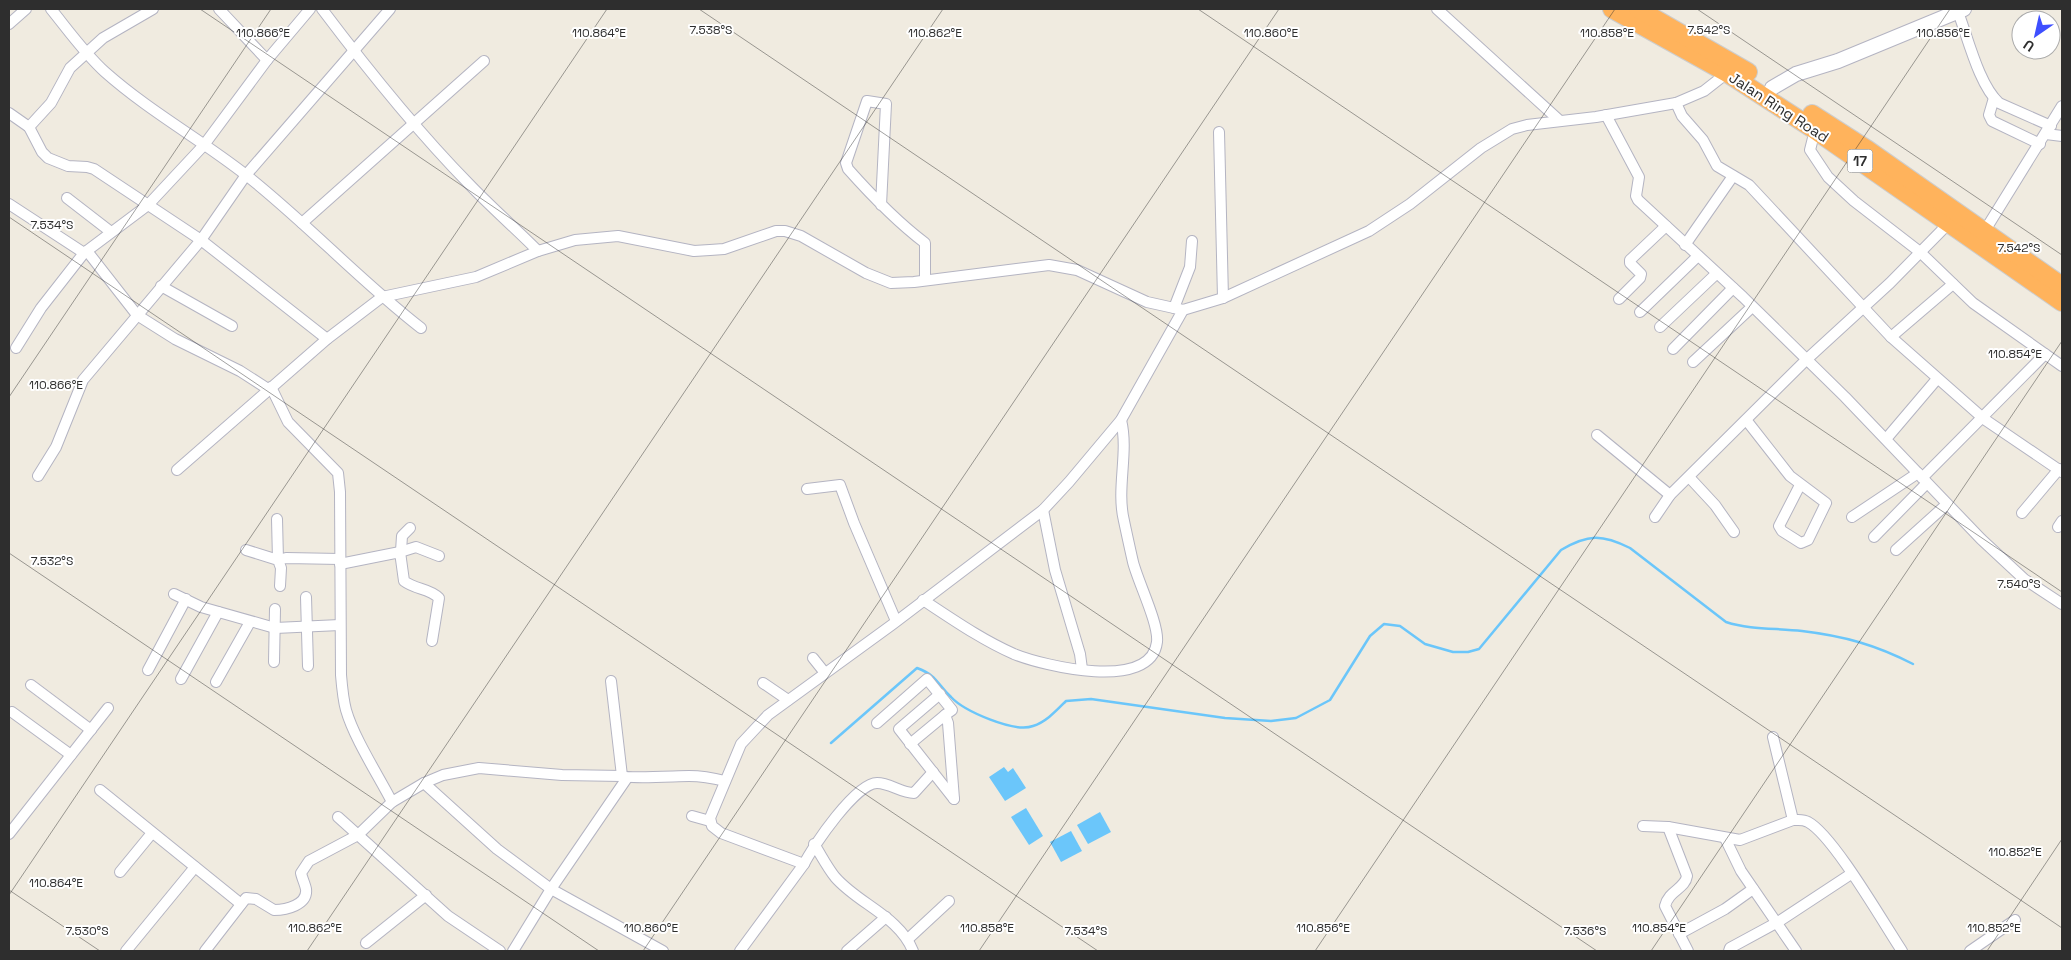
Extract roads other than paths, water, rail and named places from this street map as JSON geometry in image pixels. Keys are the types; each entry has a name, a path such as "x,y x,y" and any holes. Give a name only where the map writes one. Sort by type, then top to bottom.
{"highway":[{"name":"Jalan Ring Road","path":"1612,9 1727,73 1815,130 1946,227 2062,302"},
{"name":"Jalan Ring Road","path":"1638,9 1720,54 1868,150 2062,286"}],"street":[{"path":"9,24 26,9"},
{"path":"51,9 103,71 127,91 246,175 302,223 382,297 421,328"},
{"path":"29,127 51,103 70,68 108,35 153,9"},
{"path":"219,9 267,60"},
{"path":"16,348 41,308 86,252 148,205 204,145 267,60 310,9"},
{"path":"322,9 353,50 414,123 469,184 538,251"},
{"path":"38,476 56,447 82,380 201,240 246,175 390,9"},
{"path":"1437,9 1560,121"},
{"path":"1772,88 1796,74 1838,61 1961,10 1984,80 1994,98 1999,103 2062,136"},
{"path":"302,223 484,61"},
{"path":"177,470 327,339 382,297 476,277 538,251 575,240 607,236 628,237 694,251 724,249 776,231 785,230 801,236 881,280 900,284 1049,265 1063,266 1077,270 1147,302 1178,309 1223,298 1369,232 1410,204 1482,148 1512,129 1527,125 1606,115 1676,103 1704,91 1727,73"},
{"path":"1994,98 1989,115 1992,121 2040,144"},
{"path":"881,205 886,104 867,101 846,163 848,169 881,205 902,226 925,243 925,280"},
{"path":"1676,103 1682,116 1703,140 1717,166 1749,185 1891,337 1984,418 2061,470 2022,513"},
{"path":"1984,232 2049,130 2062,106"},
{"path":"9,113 29,127 42,152 48,158 68,166 87,167 94,170 148,205 201,240 327,339"},
{"path":"1606,115 1639,177 1636,196 1638,200 1733,288 1886,439 1981,540 2024,579 2062,604"},
{"path":"1815,130 1810,150 1820,166 1854,201 1923,249 1952,284 1988,314 2062,366"},
{"path":"1219,132 1223,298"},
{"path":"1686,244 1733,176"},
{"path":"67,198 111,232"},
{"path":"9,204 86,252 137,315 175,339 270,388 288,422 338,473 341,675 346,711 392,802"},
{"path":"1619,299 1640,278 1641,274 1630,263 1630,260 1666,226"},
{"path":"1656,517 1670,495 1806,360 1863,308 1946,227"},
{"path":"710,821 735,754 748,735 788,700 1043,510 1121,420 1178,309 1190,267 1192,241"},
{"path":"1640,312 1698,256"},
{"path":"1660,327 1716,274"},
{"path":"1891,337 1952,284"},
{"path":"161,286 232,326"},
{"path":"1673,349 1733,288"},
{"path":"1694,362 1752,307"},
{"path":"1874,537 1922,478 1984,418 2045,354"},
{"path":"1886,439 1937,379"},
{"path":"923,600 978,635 1014,654 1057,666 1112,672 1131,669 1144,664 1151,656 1157,643 1157,636 1133,562 1124,520 1122,499 1124,439 1121,420"},
{"path":"1746,421 1790,476 1800,485 1825,501 1826,505 1808,540 1801,543 1782,531 1779,526 1800,485"},
{"path":"1596,435 1670,495"},
{"path":"1689,477 1715,505 1734,532"},
{"path":"1852,517 1922,478"},
{"path":"807,489 840,485 894,622"},
{"path":"1896,550 1947,504"},
{"path":"1043,510 1055,570 1080,654 1082,669"},
{"path":"277,519 278,560 281,568 280,586"},
{"path":"410,528 402,536 400,551 404,581 410,585 433,591 439,598 432,641"},
{"path":"246,550 278,560 282,558 340,562 416,547 439,556"},
{"path":"174,594 218,612 274,628 340,625"},
{"path":"306,597 308,666"},
{"path":"148,670 186,599"},
{"path":"274,662 275,609"},
{"path":"181,679 218,612"},
{"path":"216,682 250,622"},
{"path":"814,658 825,673"},
{"path":"877,722 927,679 952,710 910,744"},
{"path":"513,951 624,777 611,681"},
{"path":"764,683 788,700"},
{"path":"31,684 91,730"},
{"path":"940,694 899,729 954,799 948,723 945,715"},
{"path":"9,834 108,708"},
{"path":"12,712 72,755"},
{"path":"1773,737 1793,820"},
{"path":"205,951 240,904 250,897 274,910 296,905 302,901 306,890 301,873 304,864 358,835 392,802 424,783 443,775 478,768 562,775 624,777 688,776 725,781"},
{"path":"740,951 804,864 814,844 830,822 874,783 914,793 933,772"},
{"path":"424,783 497,848 551,889 662,951"},
{"path":"100,790 240,904"},
{"path":"692,816 710,821 715,829 721,833 804,864"},
{"path":"338,817 448,916 500,951"},
{"path":"1643,826 1668,826 1740,840 1793,820 1801,819 1808,822 1821,833 1851,874 1902,951"},
{"path":"1668,826 1687,876 1685,883 1667,898 1665,906 1688,951"},
{"path":"120,872 152,833"},
{"path":"1725,838 1733,857 1753,889 1778,922 1796,951"},
{"path":"814,844 835,877 886,917 908,939 913,951"},
{"path":"126,951 195,867"},
{"path":"1729,951 1730,948 1778,922 1851,874"},
{"path":"1679,934 1725,909 1753,889"},
{"path":"366,943 426,896"},
{"path":"908,939 948,902"},
{"path":"848,951 886,917"},
{"path":"1970,951 2015,920"}],"water":[{"path":"1004,767 1008,772 1013,768 1026,788 1005,801 989,777"},
{"path":"1026,808 1043,836 1029,845 1011,817"},
{"path":"1100,812 1111,832 1088,844 1077,825"},
{"path":"1071,831 1082,851 1061,862 1050,842"}],"waterway":[{"path":"831,743 917,668 933,677 957,703 1002,724 1014,726 1025,727 1038,724 1051,716 1066,701 1091,699 1225,718 1271,721 1296,718 1330,700 1370,636 1384,624 1400,626 1425,644 1453,652 1468,652 1479,649 1561,550 1579,541 1595,538 1611,540 1630,548 1726,622 1735,625 1802,631 1846,639 1873,647 1913,664"}]}
